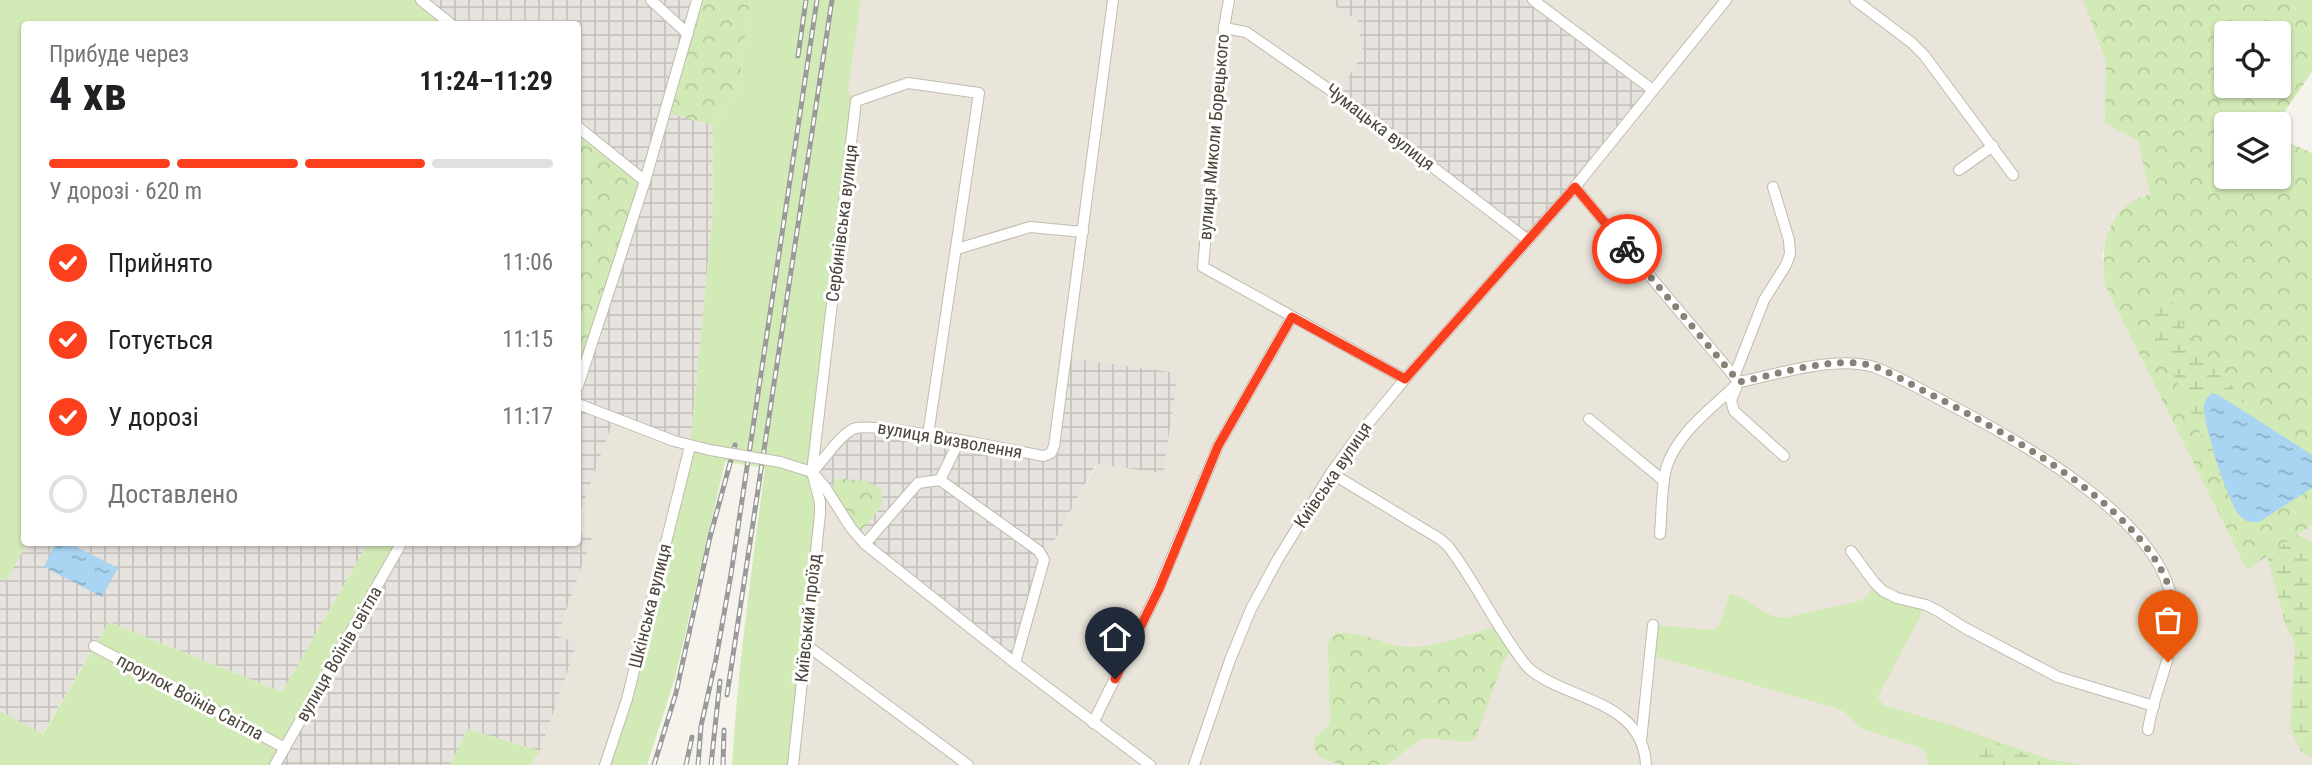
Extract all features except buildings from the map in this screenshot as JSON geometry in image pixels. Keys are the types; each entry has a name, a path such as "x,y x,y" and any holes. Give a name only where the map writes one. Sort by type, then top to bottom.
{"street":[{"path":"421,0 447,21"},
{"path":"651,0 688,34"},
{"path":"581,377 645,181 698,0"},
{"name":"вулиця Визволення","path":"813,472 854,428 867,426 1044,456 1051,453 1114,0"},
{"name":"вулиця Миколи Борецького","path":"1229,0 1224,28 1202,262 1203,267 1209,271 1292,317"},
{"path":"1533,0 1653,90"},
{"name":"Київська вулиця","path":"1194,765 1247,618 1269,575 1331,473 1405,379 1575,187 1727,0"},
{"path":"1855,0 1924,55 2013,175"},
{"name":"Чумацька вулиця","path":"1224,28 1246,32 1353,106 1528,240"},
{"name":"Сербинівська вулиця","path":"813,472 856,101 908,83 979,93 957,249"},
{"path":"581,129 645,181"},
{"path":"1959,170 1993,146"},
{"path":"1575,187 1737,379"},
{"path":"1773,187 1789,240 1790,254 1764,300 1731,400 1734,411 1784,456"},
{"path":"928,435 957,249 1030,227 1083,232"},
{"path":"1093,723 1156,595 1218,446 1292,317 1405,379"},
{"path":"1660,534 1668,463 1682,440 1737,379 1833,363 1874,366 1995,428 2101,501 2145,545 2169,586 2172,607 2172,641 2148,730"},
{"path":"581,405 690,446 780,462 813,472 865,544 1015,663 1150,765"},
{"path":"1589,419 1664,481"},
{"path":"940,480 959,440"},
{"name":"Шкінська вулиця","path":"606,765 637,663 690,446"},
{"name":"Київський проїзд","path":"793,765 820,514 813,472"},
{"path":"1331,473 1440,539 1455,555 1498,626 1527,667 1539,676 1582,695 1619,716 1630,724 1642,741"},
{"path":"865,544 918,483 940,480 1039,551 1044,560 1015,663"},
{"name":"вулиця Воїнів світла","path":"275,765 400,546"},
{"path":"1851,551 1874,582 1897,598 1926,605 2058,677 2154,706"},
{"path":"1646,765 1642,741 1653,625"},
{"path":"805,644 968,765"},
{"name":"проулок Воїнів Світла","path":"94,646 285,748"}],"shaded area":[{"path":"421,0 696,0 665,112 713,125 712,221 690,446 614,419 581,509 581,21 447,21"},
{"path":"861,0 1325,0 1357,20 1363,52 1338,94 1533,0 2100,0 2214,112 2214,162 2126,206 2110,228 2102,256 2106,285 2247,569 2312,525 2312,765 793,765 812,472 848,92","holes":["1051,453 1097,464 1044,560"]},
{"path":"1325,0 1533,0 1653,90 1528,240 1338,95 1363,52 1357,20"},
{"path":"1066,358 1178,373 1163,473 1096,464 1044,560 1015,663 865,544 812,472 854,428 1051,453"},
{"path":"614,418 690,446 605,765 530,765 540,751 576,643 557,636 592,538 581,533 581,509"},
{"path":"581,533 592,538 557,636 577,643 540,751 467,729 450,765 275,765 400,546 581,546"},
{"path":"25,546 366,546 282,692 109,622 42,734 0,711 0,578 7,580"}],"green space":[{"path":"0,0 421,0 447,21 21,21 21,546 25,546 7,580 0,578"},
{"path":"696,0 750,0 738,93 713,125 665,112"},
{"path":"750,0 861,0 848,91 856,101 812,472 818,492 793,765 732,765 750,579 765,468 725,462 675,678 647,765 605,765 690,446 712,221 713,125 738,93"},
{"path":"2083,0 2312,0 2312,72 2284,112 2214,112 2214,189 2291,189 2291,143 2312,153 2312,525 2247,570 2105,285 2105,244 2112,225 2127,205 2150,194 2138,141 2105,123 2106,61"},
{"path":"581,129 645,181 581,377"},
{"path":"2158,297 2168,297 2175,305 2184,327 2260,421 2220,451 2232,503 2152,328 2150,311"},
{"path":"840,478 870,483 881,490 883,496 878,511 856,535 830,494 835,480"},
{"path":"2297,535 2312,542 2312,758 2300,750 2290,728 2294,641 2286,626 2267,556"},
{"path":"366,546 400,546 275,765 0,765 0,711 43,734 109,622 282,692"},
{"path":"1874,582 1926,605 1878,697 1883,705 1954,726 2051,760 2086,765 1929,765 1925,752 1919,747 1860,728 1845,712 1836,708 1651,655 1653,625 1715,630 1730,594 1770,615 1784,618 1863,600"},
{"path":"1498,626 1513,646 1503,662 1476,737 1468,742 1423,738 1386,765 1341,765 1318,757 1314,739 1330,724 1328,644 1334,634 1351,633 1399,646 1419,647"},
{"path":"467,729 540,751 530,765 450,765"},
{"path":"1987,739 2054,765 1973,765 1975,749"}],"water":[{"path":"2212,393 2312,455 2312,488 2259,522 2241,517 2234,508 2223,480 2208,429 2204,407 2206,399"},
{"path":"54,546 75,546 118,568 102,597 44,567"}],"railway":[{"path":"798,56 806,0"},
{"path":"698,765 701,726 731,574 817,0"},
{"path":"727,695 832,0"},
{"path":"654,765 676,693 710,537 735,445"},
{"path":"711,765 720,681"},
{"path":"723,765 724,730"},
{"path":"686,765 692,737"}],"way so far":[{"path":"1627,249 1739,382 1833,363 1874,366 1995,428 2091,493 2112,510 2145,545 2166,579 2173,618 2168,662"}],"route":[{"path":"1115,679 1159,589 1218,446 1292,317 1405,379 1575,187 1627,249"}]}
